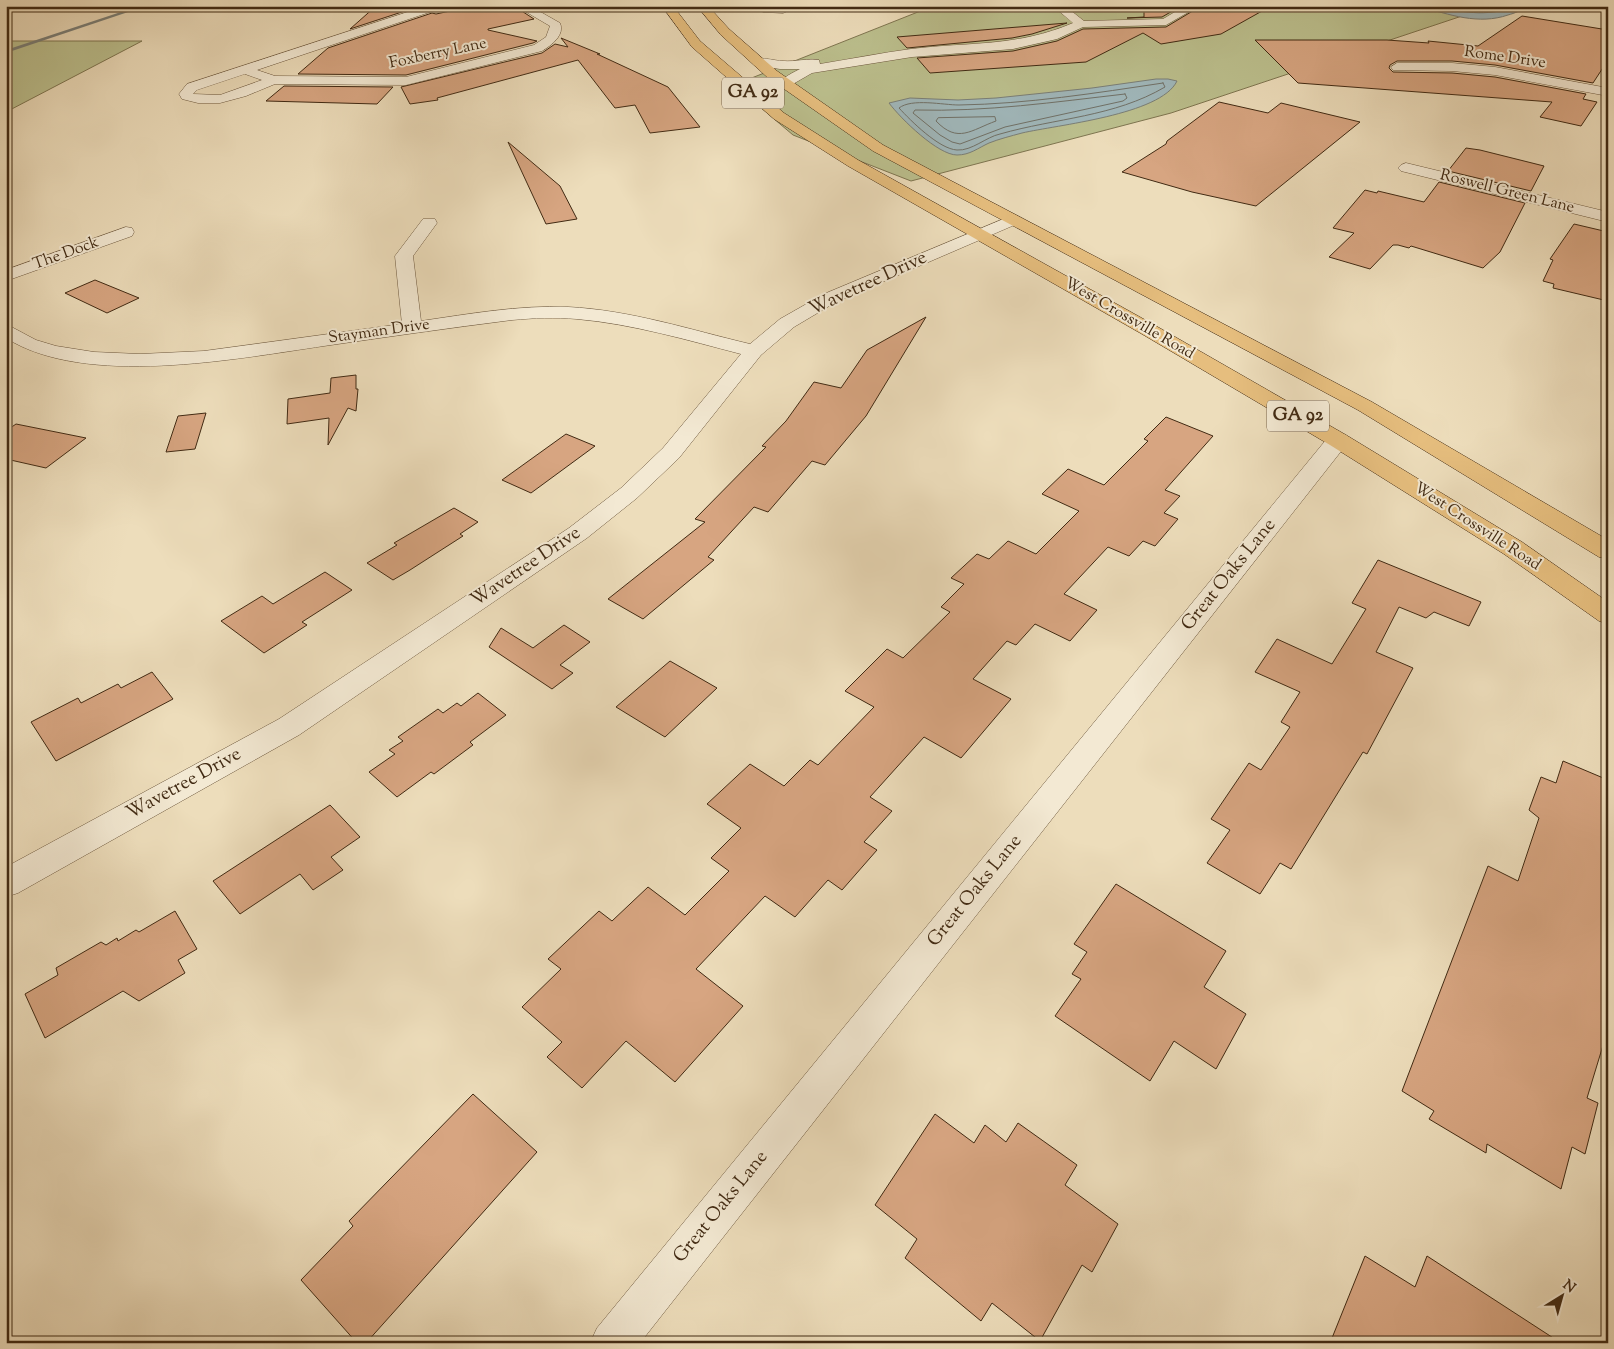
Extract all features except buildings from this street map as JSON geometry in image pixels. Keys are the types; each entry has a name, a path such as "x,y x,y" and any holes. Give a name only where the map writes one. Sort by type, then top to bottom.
{"main road":[{"name":"West Crossville Road","path":"667,6 696,44 779,116 853,164 1149,330 1338,440 1513,548 1608,614"},
{"name":"West Crossville Road","path":"702,6 725,32 758,62 786,84 878,148 1365,406 1608,551"}],"street":[{"name":"Foxberry Lane","path":"273,80 224,98 209,100 186,96 187,91 192,87 438,6"},
{"name":"Foxberry Lane","path":"246,70 273,80 406,81 538,48 550,40 556,33 556,25 521,6"},
{"path":"766,6 767,10 788,8"},
{"path":"1058,6 1077,21 1100,24 1152,24 1166,22 1188,7"},
{"path":"758,62 806,68 912,53 1013,45 1053,36 1077,21"},
{"name":"Rome Drive","path":"1396,67 1452,67 1495,71 1608,92"},
{"path":"786,84 806,68"},
{"name":"Roswell Green Lane","path":"1406,168 1608,217"},
{"name":"Wavetree Drive","path":"6,883 289,727 578,533 628,493 671,453 754,351 787,323 830,298 1013,220"},
{"path":"412,327 404,256 430,224"},
{"name":"The Dock","path":"6,276 126,232"},
{"name":"Stayman Drive","path":"6,330 33,346 69,355 161,360 204,357 512,314 576,313 622,320 754,351"},
{"name":"Great Oaks Lane","path":"612,1343 1338,440"}],"green space":[{"path":"933,6 1492,6 1171,113 911,181 793,135 734,85"},
{"path":"6,41 142,41 6,112"}],"water":[{"path":"1420,6 1525,6 1520,11 1497,18 1475,19 1464,18"},
{"path":"1156,79 1177,81 1167,93 1130,110 1106,117 1022,133 993,142 962,155 949,153 930,143 902,118 889,103 910,98 958,100 996,98"}],"waterway":[{"path":"6,52 144,6"}]}
